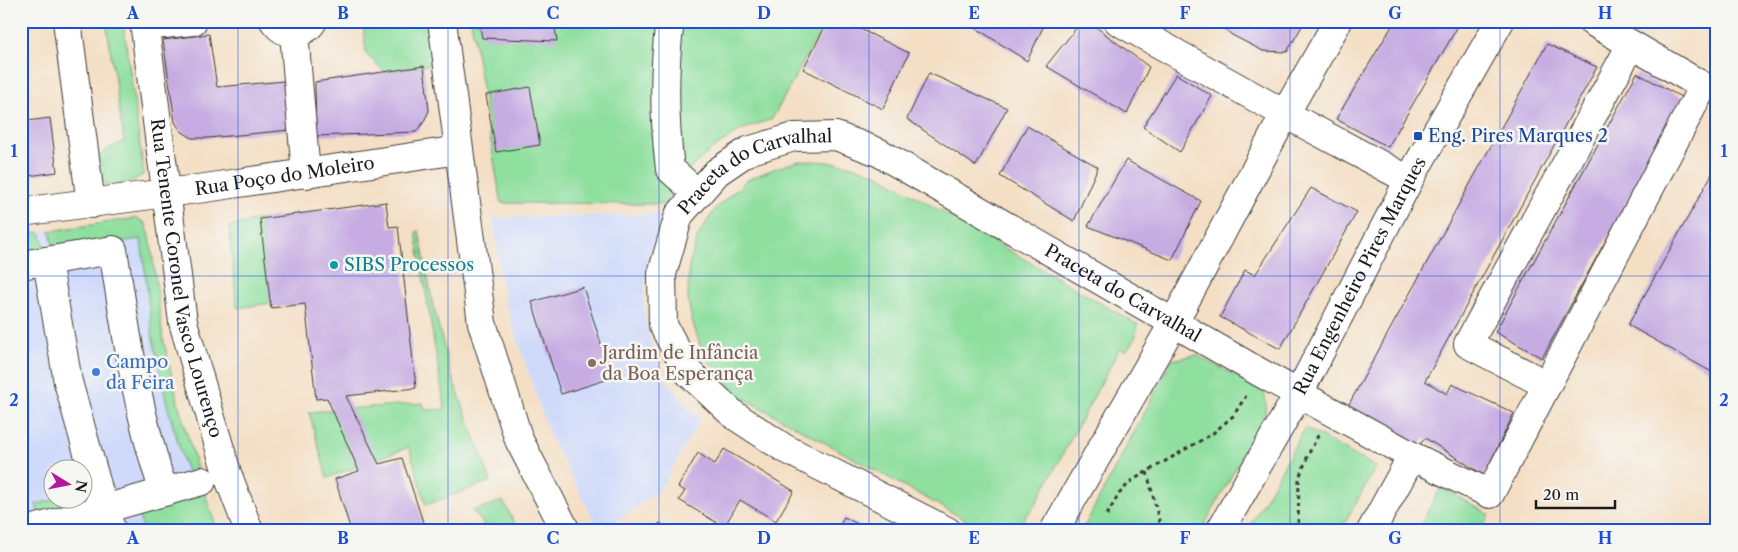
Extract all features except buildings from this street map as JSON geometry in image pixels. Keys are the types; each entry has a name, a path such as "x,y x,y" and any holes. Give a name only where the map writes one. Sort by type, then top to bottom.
{"street":[{"path":"67,21 91,204"},
{"path":"144,24 193,21"},
{"path":"442,21 482,323 518,440 566,531"},
{"path":"670,21 665,57 664,104 670,169 698,194"},
{"path":"1118,21 1285,114 1409,180"},
{"path":"1054,531 1174,322 1285,114 1338,21"},
{"name":"Rua Engenheiro Pires Marques","path":"1220,531 1299,393 1409,180 1500,21"},
{"path":"1591,21 1703,86 1547,386 1468,344 1631,45"},
{"name":"Rua Tenente Coronel Vasco Lourenço","path":"144,24 183,322 227,473 249,531"},
{"path":"294,25 306,174"},
{"name":"Praceta do Carvalhal","path":"946,531 784,448 734,415 688,372 663,325 662,274 680,216 717,172 748,151 794,137 836,136 878,152 1259,372 1412,456 1490,494 1547,386"},
{"name":"Rua Poço do Moleiro","path":"21,212 166,194 459,150"},
{"path":"108,520 34,263 113,250 131,368 155,466 164,492"},
{"path":"1370,531 1412,456"},
{"path":"27,531 108,520 164,492 202,481"}],"path":[{"path":"1107,514 1119,494 1131,481 1212,434 1233,416 1259,372"},
{"path":"1298,531 1299,478 1309,453 1332,412"},
{"path":"1147,472 1159,520 1157,531"}],"shaded area":[{"name":"Jardim de Infância da Boa Esperança","path":"662,214 647,264 644,315 652,347 665,378 683,402 700,420 661,488 604,531 600,531 549,434 504,299 493,218"},
{"name":"Campo da Feira","path":"137,218 145,223 150,236 163,338 179,406 203,489 218,531 21,531 21,235"}],"green space":[{"path":"106,21 123,21 144,174 120,186 107,185 98,173 95,162 103,152 124,141"},
{"path":"363,21 427,21 435,64 385,72 366,54"},
{"path":"471,21 826,21 772,119 741,130 711,150 678,179 667,204 501,203"},
{"path":"799,161 839,163 877,174 1138,325 1133,343 1125,351 1120,348 1034,507 1017,531 986,531 736,394 703,354 691,317 688,298 689,266 698,236 715,209 747,180"},
{"path":"137,218 145,223 150,236 163,338 179,406 197,468 187,473 168,409 153,339 141,239 54,251 50,231"},
{"path":"260,219 271,303 237,308 229,227"},
{"path":"419,231 433,305 451,374 491,481 426,505 409,447 327,478 309,412 423,403 425,410 445,409 416,232"},
{"path":"40,232 46,253 21,256 21,235"},
{"path":"1196,355 1264,391 1266,404 1264,417 1201,531 1082,531 1172,360"},
{"path":"1305,428 1376,467 1340,531 1247,531"},
{"path":"1441,487 1490,515 1480,531 1417,531"},
{"path":"203,489 218,531 144,531 137,511"},
{"path":"503,501 519,531 472,531 469,527 485,526 473,511"},
{"path":"42,503 42,510 77,510 40,520 36,504"}],"place":[{"name":"Eng. Pires Marques 2","path":"1418,136"},
{"name":"SIBS Processos","path":"334,265"},
{"name":"Jardim de Infância da Boa Esperança","path":"592,363"},
{"name":"Campo da Feira","path":"96,372"}]}
